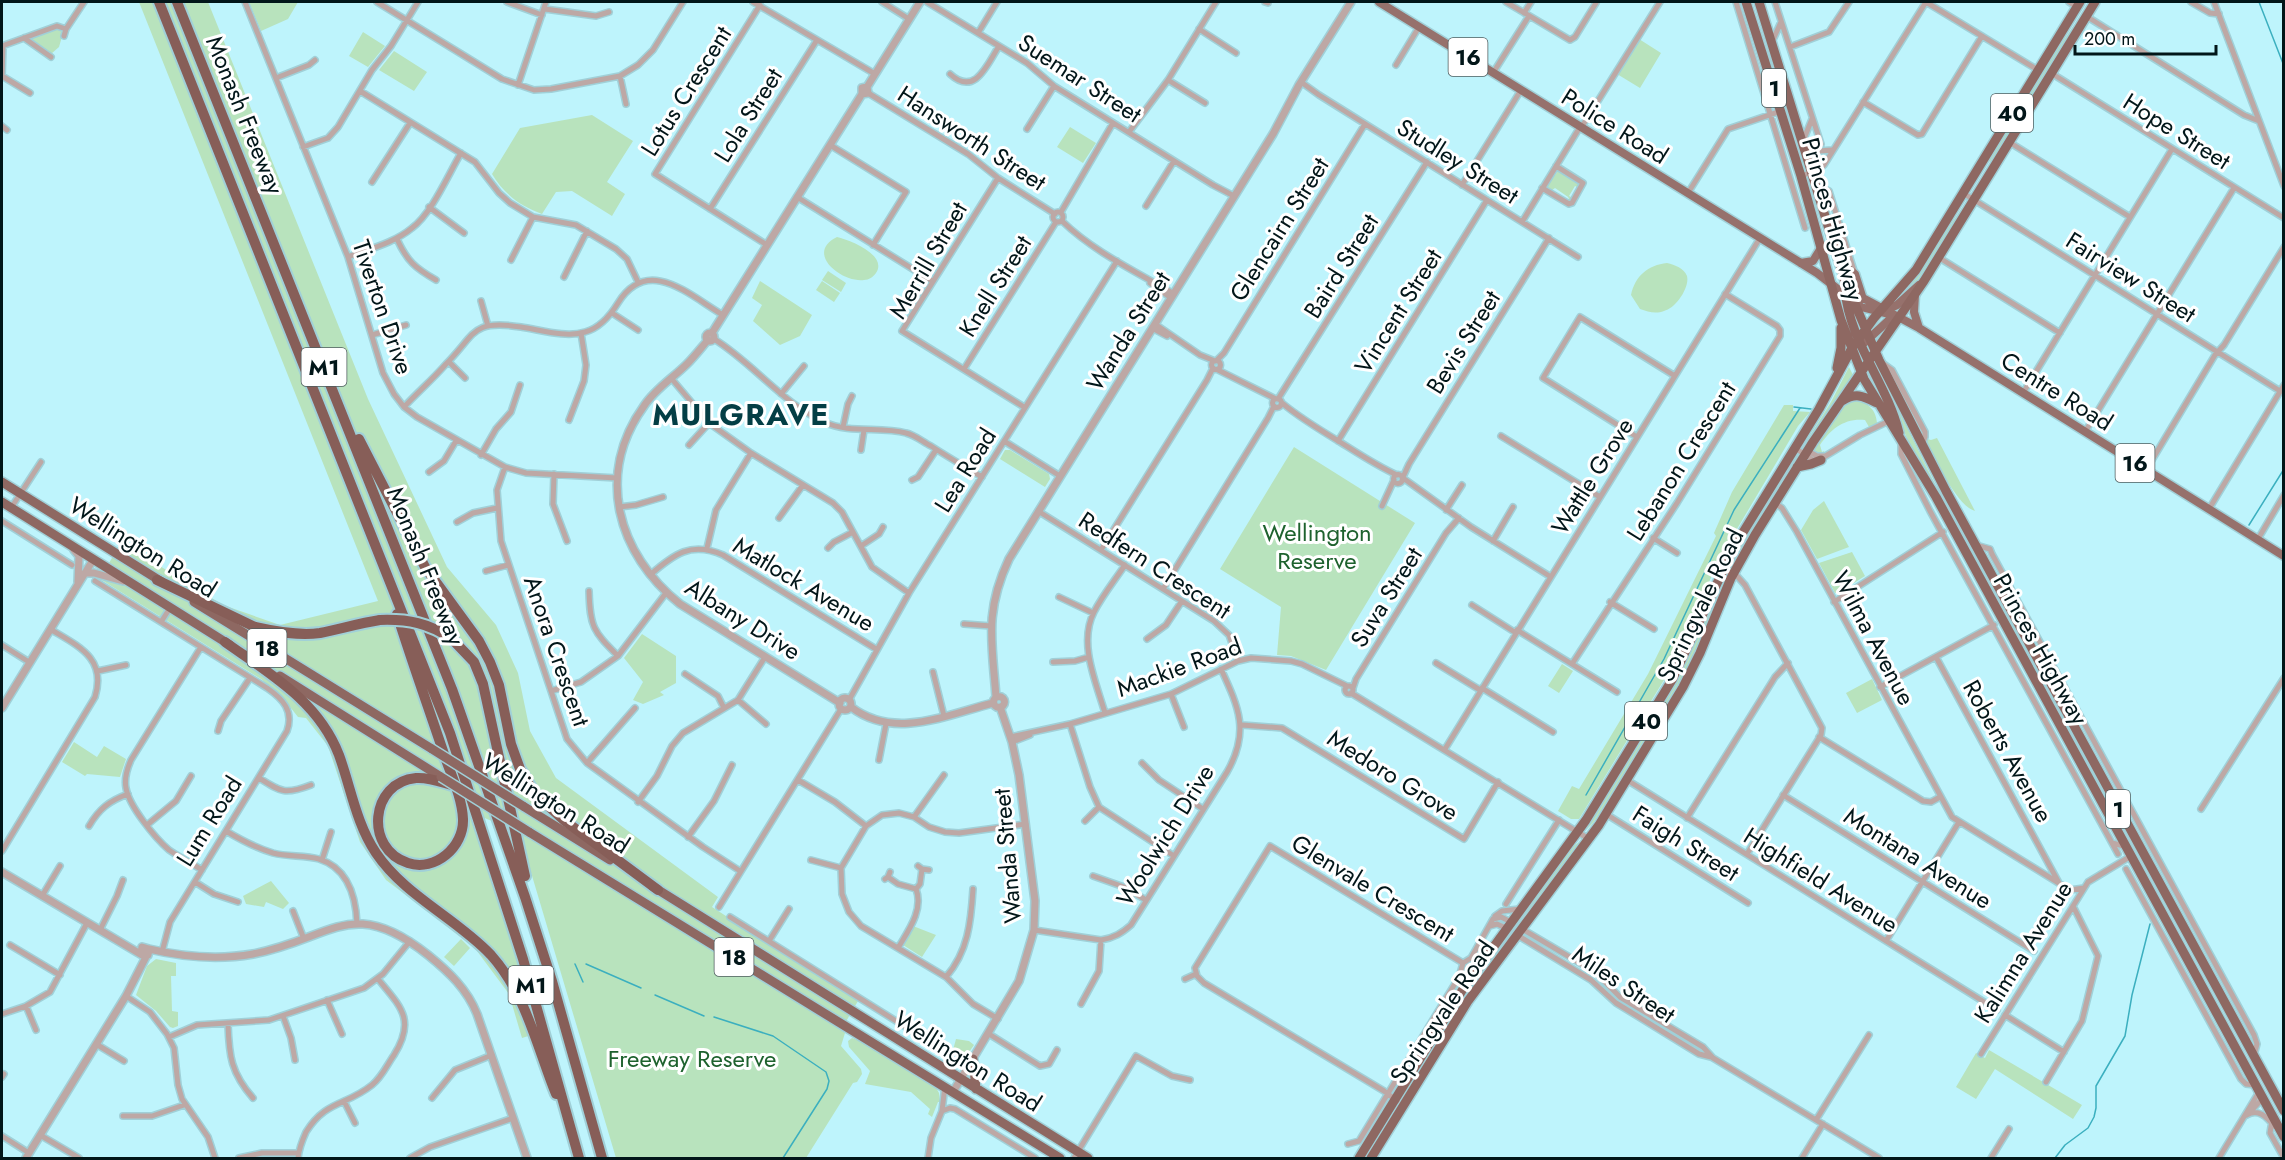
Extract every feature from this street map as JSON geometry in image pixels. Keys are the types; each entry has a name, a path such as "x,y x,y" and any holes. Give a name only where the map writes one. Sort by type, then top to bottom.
{"highway":[{"name":"Monash Freeway","path":"159,2 450,733 526,969 578,1153"},
{"name":"Monash Freeway","path":"177,2 456,700 552,981 602,1158"},
{"name":"Princes Highway","path":"1746,2 1782,111 1841,320 1854,345 1868,361 1891,408 1901,439"},
{"name":"Princes Highway","path":"1758,2 1839,261 1861,371 1877,404 1901,439 1948,531 2128,850 2283,1138"},
{"name":"Springvale Road","path":"1371,1158 1395,1100 1606,814 1688,678 1733,573 1775,503 1806,452 1861,371 1868,361 1877,356 2095,2"},
{"path":"2075,3 2086,16"},
{"name":"Springvale Road","path":"1359,1158 1463,989 1578,832 1671,680 1722,568 1749,520 1795,448 1865,328 1916,270 2038,70 2075,3"},
{"name":"Princes Highway","path":"1846,289 1859,300 1869,339 1922,444 1975,544 2043,659 2086,749 2187,925 2283,1111"},
{"path":"1833,382 1841,348 1841,320"},
{"path":"333,392 425,567 479,641 490,662 499,686 511,744 520,769 534,793 558,815 658,890"},
{"path":"1839,403 1851,395 1858,394 1877,404"},
{"path":"1797,467 1824,458"},
{"name":"Wellington Road","path":"2,482 961,1079 1076,1155 1088,1158"},
{"name":"Wellington Road","path":"2,502 445,781 1060,1158"},
{"path":"1948,531 1964,524"},
{"path":"368,525 456,789 463,820 460,837 455,847 440,859 432,863 416,865 397,858 384,846 379,836 377,818 381,802 388,793 405,781 428,778 445,781"},
{"path":"93,560 102,545"},
{"path":"154,598 147,582 151,579 255,627 272,631 319,633 380,620 401,619 417,622 440,631 452,639 474,662 483,684 519,854 552,981"},
{"path":"225,642 308,705 321,721 334,744 359,818 377,855 403,883 471,937 504,971 518,993 525,1010 578,1153"},
{"path":"2128,850 2140,840"},
{"path":"1508,925 1520,932"},
{"path":"840,1022 847,1010"},
{"path":"973,1059 976,1089"},
{"path":"2259,1092 2268,1083"}],"main road":[{"name":"Police Road","path":"1379,2 1831,283 1846,289"},
{"path":"1801,263 1813,261 1821,248"},
{"path":"1839,261 1856,275 1859,300"},
{"path":"1883,310 1897,305 1924,281"},
{"path":"1915,294 1914,312 1919,328"},
{"name":"Centre Road","path":"1859,300 1864,308 1883,310 1919,328 2283,556"},
{"path":"1854,345 1869,339 1890,320 1900,317"}],"street":[{"path":"64,36 66,29 84,2"},
{"name":"Tiverton Drive","path":"245,2 348,257 383,373 394,394 404,406 456,441 505,467 526,472 617,478"},
{"path":"377,2 502,79 534,90 620,76 638,65 653,50 683,2"},
{"path":"303,147 328,138 338,127 418,2"},
{"path":"507,2 543,12 596,16 609,12"},
{"path":"518,86 546,2"},
{"name":"Hansworth Street","path":"753,2 874,74"},
{"path":"882,2 909,19"},
{"name":"Albany Drive","path":"840,706 666,593 650,575 628,542 619,507 617,478 623,448 633,423 645,403 688,363 711,337 796,197 866,92 874,74 920,2"},
{"name":"Suemar Street","path":"927,2 1027,63 1054,86 1233,198"},
{"path":"978,33 997,2"},
{"path":"1129,132 1168,80 1216,2"},
{"name":"Wanda Street","path":"949,1089 961,1079 998,1020 1022,974 1034,930 1035,901 1017,764 1000,707 997,707 995,700 991,626 994,603 1003,574 1012,554 1038,511 1273,134 1300,83 1351,2"},
{"path":"1506,2 1563,38 1572,40 1596,3"},
{"path":"1493,73 1532,2"},
{"path":"1521,222 1660,2"},
{"name":"Princes Highway","path":"1736,2 1805,228"},
{"name":"Princes Highway","path":"1775,2 1821,144"},
{"path":"1790,47 1824,36 1849,2"},
{"path":"1801,176 1822,167 1926,2 2038,70"},
{"path":"2191,2 2210,13 2219,14"},
{"path":"2214,2 2283,186"},
{"name":"Lotus Crescent","path":"760,5 655,174 767,245"},
{"path":"2086,16 2252,119 2259,121"},
{"path":"1772,43 1781,22"},
{"path":"30,93 2,77 2,46 57,26 66,29"},
{"path":"1396,64 1419,27"},
{"path":"1199,29 1236,53"},
{"path":"1863,102 1918,135 1922,134 1982,36"},
{"path":"24,38 51,57"},
{"name":"Lola Street","path":"710,209 817,40"},
{"path":"950,74 958,82 970,82 980,77 999,46"},
{"path":"276,78 315,60"},
{"name":"Hope Street","path":"2051,73 2283,218"},
{"path":"620,76 626,104"},
{"path":"1168,80 1205,103"},
{"name":"Studley Street","path":"1300,83 1578,256"},
{"path":"1027,129 1054,86"},
{"path":"1462,185 1521,90"},
{"path":"360,91 475,162 499,194 510,203 533,217 563,222 587,231 627,259 638,282"},
{"name":"Hansworth Street","path":"866,92 968,154 998,178 1058,213"},
{"path":"1688,193 1728,129 1782,111"},
{"path":"2240,111 2248,113 2255,111"},
{"name":"Princes Highway","path":"1803,142 1812,117"},
{"path":"372,182 410,123"},
{"path":"1059,221 1063,218 1058,213 1113,123"},
{"name":"Glencairn Street","path":"1101,550 1365,124"},
{"path":"1803,142 1821,152 1833,149"},
{"path":"2009,142 2130,218"},
{"path":"830,145 906,192 873,244"},
{"path":"2023,393 2172,149"},
{"path":"348,257 397,239 414,227 429,207 461,153"},
{"path":"1146,206 1174,161"},
{"name":"Baird Street","path":"1163,589 1426,162"},
{"path":"1542,188 1568,204 1572,203 1583,183 1556,166"},
{"name":"Merrill Street","path":"998,178 902,331 1024,407"},
{"name":"Princes Highway","path":"1817,186 1829,191 1856,275"},
{"path":"2085,432 2234,188"},
{"name":"Fairview Street","path":"1963,193 2219,352 2282,388"},
{"path":"796,197 932,281"},
{"name":"Vincent Street","path":"1338,441 1487,200"},
{"path":"429,207 464,233"},
{"path":"511,260 533,217"},
{"name":"Hansworth Street","path":"1059,221 1074,234 1172,296"},
{"name":"Knell Street","path":"964,369 1059,221"},
{"path":"564,277 587,231"},
{"name":"Bevis Street","path":"1382,506 1549,238"},
{"name":"Wattle Grove","path":"1444,749 1760,238"},
{"path":"397,239 406,258 436,280"},
{"path":"2146,470 2283,247"},
{"path":"1938,257 2060,333"},
{"name":"Lea Road","path":"850,704 876,648 909,593 1117,261"},
{"path":"404,406 449,362 473,332 488,326 510,325 568,334 581,333 599,326 612,313 624,293 638,282 663,280 723,315"},
{"name":"Lebanon Crescent","path":"1572,664 1780,336 1777,326 1725,294"},
{"path":"481,301 488,326"},
{"path":"612,313 638,330"},
{"path":"1637,437 1543,378 1580,317 1675,376"},
{"path":"372,335 406,325"},
{"path":"1154,326 1416,489 1551,577"},
{"path":"568,420 584,381 586,365 581,333"},
{"path":"711,337 740,356 781,394 823,422 843,428 888,429 910,434 982,477"},
{"path":"449,362 465,378"},
{"path":"781,394 804,366"},
{"path":"671,378 709,423 750,453 833,503 842,512 872,567 909,593"},
{"path":"481,455 496,429 511,412 520,384"},
{"path":"2209,509 2282,388"},
{"path":"843,428 852,396"},
{"path":"1795,448 1806,452 1813,460 1824,458 1860,435 1888,421"},
{"path":"688,445 709,423"},
{"path":"861,450 864,430"},
{"path":"1501,436 1600,497"},
{"path":"429,472 444,462 456,441"},
{"path":"1004,441 1060,476"},
{"path":"912,480 918,477 936,450"},
{"path":"707,548 716,510 750,453"},
{"path":"11,508 41,462"},
{"name":"Anora Crescent","path":"505,467 497,490 501,541 567,739 587,763 688,837 740,871"},
{"path":"554,474 554,504 567,541"},
{"path":"779,518 803,485"},
{"path":"1446,510 1462,485"},
{"path":"2258,539 2283,495"},
{"path":"619,507 636,505 663,497"},
{"name":"Wilma Avenue","path":"1775,503 1789,518 1939,795 1952,817 1959,822"},
{"path":"1493,541 1514,507"},
{"path":"457,522 473,513 497,508"},
{"name":"Redfern Crescent","path":"1038,511 1224,629 1233,643 1238,661"},
{"name":"Suva Street","path":"1350,689 1456,517"},
{"path":"2,521 72,565"},
{"path":"861,546 879,534 883,527"},
{"path":"1834,602 1948,531"},
{"name":"Princes Highway","path":"1948,531 1994,625 2118,854"},
{"path":"828,548 834,542 853,532"},
{"path":"1653,538 1677,553"},
{"path":"69,545 79,556 77,584"},
{"name":"Matlock Avenue","path":"650,575 668,559 681,552 707,548 723,555 876,648"},
{"path":"2,708 93,560"},
{"path":"486,571 508,565"},
{"path":"1105,713 1089,657 1088,638 1093,613 1125,565"},
{"path":"1722,568 1733,573 1745,585 1821,724 1822,730 1747,854"},
{"path":"85,573 94,573 129,582"},
{"path":"95,580 250,678 224,715 218,731"},
{"path":"589,591 591,624 598,636 618,656"},
{"path":"551,691 580,682 618,656 666,593"},
{"path":"1059,597 1093,613"},
{"path":"1147,639 1166,625 1182,601"},
{"path":"1610,602 1654,629"},
{"path":"1472,605 1617,692"},
{"path":"161,622 170,608"},
{"path":"964,624 991,626"},
{"path":"1880,687 1994,625"},
{"path":"2,851 98,690 98,671 92,660 81,647 50,629"},
{"path":"2,645 29,662"},
{"path":"201,647 128,766 125,782 128,794 147,825 170,849 202,870"},
{"path":"639,802 657,777 672,746 683,733 738,700 765,657"},
{"path":"1053,662 1075,661 1089,657"},
{"name":"Roberts Avenue","path":"1936,657 2062,886"},
{"name":"Mackie Road","path":"1011,740 1171,694 1238,661 1263,658 1291,661 1317,671 1350,689 1589,840"},
{"name":"Princes Highway","path":"2043,659 2095,744 2140,840"},
{"path":"1688,818 1787,661"},
{"path":"1436,663 1553,732"},
{"path":"98,671 126,665"},
{"name":"Woolwich Drive","path":"1101,939 1111,939 1131,925 1233,762 1239,746 1242,726 1237,702 1221,669"},
{"path":"933,672 944,716"},
{"path":"685,674 718,696 724,708"},
{"name":"Lum Road","path":"162,952 170,922 259,778 290,722 289,712 279,697 250,678"},
{"path":"2201,809 2283,678"},
{"path":"1171,694 1184,727"},
{"path":"738,700 766,724"},
{"path":"719,907 798,780 840,706 846,710 850,704 859,714 886,724 914,724 995,700"},
{"path":"587,763 635,708"},
{"path":"879,760 886,724"},
{"path":"1070,724 1089,787 1099,807 1110,817 1174,856"},
{"name":"Medoro Grove","path":"1242,726 1282,728 1464,839 1498,782"},
{"path":"1820,736 1916,795 1927,799 1939,795"},
{"name":"Princes Highway","path":"2086,749 2095,744"},
{"path":"1142,763 1159,780 1203,808"},
{"path":"688,837 714,801 732,765"},
{"path":"914,818 944,775"},
{"path":"147,825 176,801 191,776"},
{"path":"259,778 276,789 287,792 310,785"},
{"path":"798,780 835,802 866,826"},
{"name":"Highfield Avenue","path":"1627,780 1997,1010"},
{"path":"89,826 106,804 128,794"},
{"name":"Montana Avenue","path":"1783,795 2034,951"},
{"path":"1085,821 1099,807"},
{"path":"998,1020 973,1004 946,977 861,926 849,912 842,894 842,868 866,826 882,815 899,813 914,818 929,827 958,833 1026,824"},
{"name":"Faigh Street","path":"1606,814 1748,903"},
{"path":"1506,904 1559,820"},
{"path":"1886,941 1959,822 2062,886 2073,891 2084,888"},
{"path":"226,831 251,845 270,852 322,860 335,868 350,886 356,904 357,924"},
{"path":"322,860 332,832"},
{"path":"2112,843 2128,850"},
{"name":"Glenvale Crescent","path":"1196,974 1195,968 1270,846 1463,963"},
{"name":"Kalimna Avenue","path":"1981,1054 2084,888 2092,878 2128,850"},
{"path":"812,860 842,868"},
{"path":"2037,871 2048,861"},
{"path":"42,896 60,866"},
{"path":"916,889 920,884 920,868 929,870"},
{"path":"2133,882 2137,868"},
{"name":"Princes Highway","path":"2126,869 2241,1079 2259,1092"},
{"path":"2,872 87,923 145,952 231,957 266,951 336,926 357,924 382,927 410,941 463,987 475,1009 528,1158"},
{"path":"888,876 898,884 916,889"},
{"path":"1093,876 1124,887 1146,900"},
{"path":"100,930 123,880"},
{"path":"195,882 219,896 237,902"},
{"path":"898,948 914,921 918,895 916,889"},
{"path":"946,977 953,970 971,926 973,889"},
{"path":"2046,1082 2084,1017 2098,956 2073,906"},
{"path":"769,941 789,909"},
{"path":"1494,917 1502,911 1520,909"},
{"path":"293,911 304,939"},
{"name":"Springvale Road","path":"1348,1144 1359,1141 1395,1100 1459,977 1463,963 1470,960 1494,917 1501,916 1508,925"},
{"name":"Wellington Road","path":"730,917 944,1051 950,1057"},
{"path":"2,1014 26,1006 50,992 87,923"},
{"name":"Springvale Road","path":"1488,927 1497,924 1508,925"},
{"path":"1034,930 1101,939 1099,971 1081,1004"},
{"name":"Miles Street","path":"1520,932 1552,947 1594,972 1620,997 1702,1047 1713,1058 1879,1158"},
{"name":"Miles Street","path":"1520,932 1547,954 1591,980 1616,1003 1699,1054 1713,1058"},
{"path":"2167,944 2176,939"},
{"path":"169,1037 193,1026 260,1022 364,988 378,979 410,941"},
{"path":"10,945 60,975"},
{"path":"1547,954 1552,947"},
{"path":"2,1136 28,1156 126,996 145,952"},
{"path":"1185,979 1196,974 1203,982 1395,1100"},
{"path":"239,1158 267,1152 298,1156 303,1139 314,1119 324,1110 367,1088 379,1078 400,1044 406,1024 402,1010 378,979"},
{"path":"126,996 153,1014 169,1037 175,1054 178,1085 184,1105 208,1137 215,1158"},
{"path":"1616,1003 1620,997"},
{"path":"327,1000 342,1034"},
{"path":"26,1006 36,1030"},
{"path":"1644,1020 1647,1014"},
{"path":"2005,1015 2064,1052"},
{"path":"283,1016 291,1038 295,1060"},
{"path":"228,1024 229,1052 233,1066 240,1081 253,1098"},
{"path":"1674,1039 1678,1032"},
{"path":"989,1034 1040,1065 1049,1064 1057,1050"},
{"path":"1816,1120 1869,1035"},
{"path":"96,1044 124,1060"},
{"path":"432,1098 455,1070 492,1055"},
{"path":"1076,1155 1136,1056 1172,1076 1190,1080"},
{"path":"928,1158 931,1138 949,1089"},
{"path":"2219,1158 2259,1092"},
{"path":"344,1101 355,1123"},
{"path":"123,1116 152,1116 184,1105"},
{"path":"942,1111 947,1108 955,1109 1035,1158"},
{"path":"2245,1118 2252,1112 2258,1112 2272,1119"},
{"path":"410,1158 430,1147 513,1118"},
{"name":"Princes Highway","path":"2272,1119 2270,1133 2283,1158"},
{"name":"Wellington Road","path":"997,1135 1004,1124"},
{"path":"1802,1158 1823,1124"},
{"path":"1991,1158 2009,1129"},
{"path":"40,1135 79,1158"}],"green space":[{"name":"Freeway Reserve","path":"139,2 208,2 368,399 447,567 496,625 518,673 530,731 556,778 718,897 712,907 858,1001 841,1030 845,1033 841,1046 861,1069 862,1074 857,1082 853,1083 806,1158 616,1158 519,832 477,815 544,1031 522,1038 509,994 474,947 386,880 360,842 328,746 306,718 298,717 283,698 261,679 100,579 121,542 223,605 280,625 378,601"},
{"path":"249,2 298,2 288,19 261,31"},
{"path":"2079,18 2023,114 1990,162 1988,160 2038,77"},
{"path":"58,29 63,33 59,47 51,54 30,39"},
{"path":"363,32 385,46 368,67 349,56"},
{"path":"1639,39 1661,53 1640,88 1617,74"},
{"path":"394,51 427,72 414,91 379,70"},
{"path":"592,115 633,141 607,182 625,194 612,216 572,191 556,192 542,214 513,198 492,174 520,128"},
{"path":"1070,127 1096,143 1083,163 1057,147"},
{"path":"1558,171 1579,185 1579,188 1575,186 1569,196 1573,198 1571,200 1566,200 1569,199 1568,197 1555,188 1551,191 1547,186"},
{"path":"1966,202 1915,284 1894,302 1917,274"},
{"path":"837,237 850,241 872,254 878,266 874,276 866,280 855,280 837,272 830,266 824,251 828,244"},
{"path":"1667,263 1679,267 1686,273 1687,281 1684,292 1673,306 1661,312 1640,309 1631,295 1636,282 1648,269"},
{"path":"828,271 846,283 841,292 822,280"},
{"path":"760,281 812,315 800,336 780,345 753,321 762,305 752,298"},
{"path":"822,281 840,293 834,302 816,290"},
{"path":"1849,367 1853,375 1809,441 1804,445 1831,402"},
{"path":"1888,389 1935,484 1934,485 1911,448"},
{"path":"1853,398 1870,406 1875,413 1877,423 1869,427 1865,420 1844,423 1829,434 1820,445 1822,452 1825,453 1821,456 1814,450 1842,409"},
{"path":"1784,405 1793,405 1793,411 1810,412 1798,426 1718,561 1682,646 1664,680 1579,819 1571,819 1558,811 1572,786 1579,789 1648,674 1716,536 1714,533 1732,492"},
{"path":"1937,438 1975,511 1961,501 1954,492 1926,445 1927,439"},
{"name":"Wellington Reserve","path":"1294,447 1415,523 1326,670 1291,656 1277,655 1281,607 1220,569"},
{"path":"1005,450 1010,450 1049,474 1050,479 1045,487 1000,459"},
{"path":"1791,468 1731,564 1732,556 1779,481"},
{"path":"1824,501 1849,547 1817,559 1801,530 1813,510"},
{"path":"1852,552 1865,576 1835,593 1819,563"},
{"path":"1727,575 1701,644 1682,684 1622,780 1586,830 1680,672"},
{"path":"642,634 676,656 676,683 660,692 664,695 643,704 633,700 643,682 624,658"},
{"path":"1562,664 1573,671 1559,693 1548,686"},
{"path":"1872,679 1882,700 1857,713 1846,693"},
{"path":"74,742 97,757 104,746 126,759 120,777 87,774 85,776 62,762"},
{"path":"1582,840 1545,892 1521,919 1519,918 1575,845"},
{"path":"271,881 289,903 283,909 266,902 264,907 246,904 243,896"},
{"path":"913,926 936,935 922,957 903,945"},
{"path":"461,939 470,948 454,966 444,957"},
{"path":"156,959 176,963 176,976 171,976 172,1011 178,1012 178,1026 173,1028 136,995 147,966"},
{"path":"852,1038 863,1042 935,1086 940,1102 932,1117 928,1114 930,1109 911,1092 865,1084 870,1071 849,1047 848,1041"},
{"path":"956,1039 969,1041 974,1045 967,1055 963,1056 953,1050"},
{"path":"1989,1050 2082,1105 2073,1119 1995,1069 1976,1099 1956,1087 1976,1053 1985,1058"}],"waterway":[{"path":"2259,2 2284,66"},
{"path":"1794,407 1811,409"},
{"path":"1586,795 1664,659 1734,510 1800,408"},
{"path":"2249,525 2284,469"},
{"path":"2055,1158 2065,1145 2088,1128 2094,1117 2096,1086 2125,1036 2132,995 2150,924"},
{"path":"575,964 583,982"},
{"path":"586,964 641,988"},
{"path":"655,995 704,1016"},
{"path":"714,1017 773,1036 826,1072 829,1081 827,1089 783,1158"}],"district":[{"name":"MULGRAVE","path":"741,414"}]}
